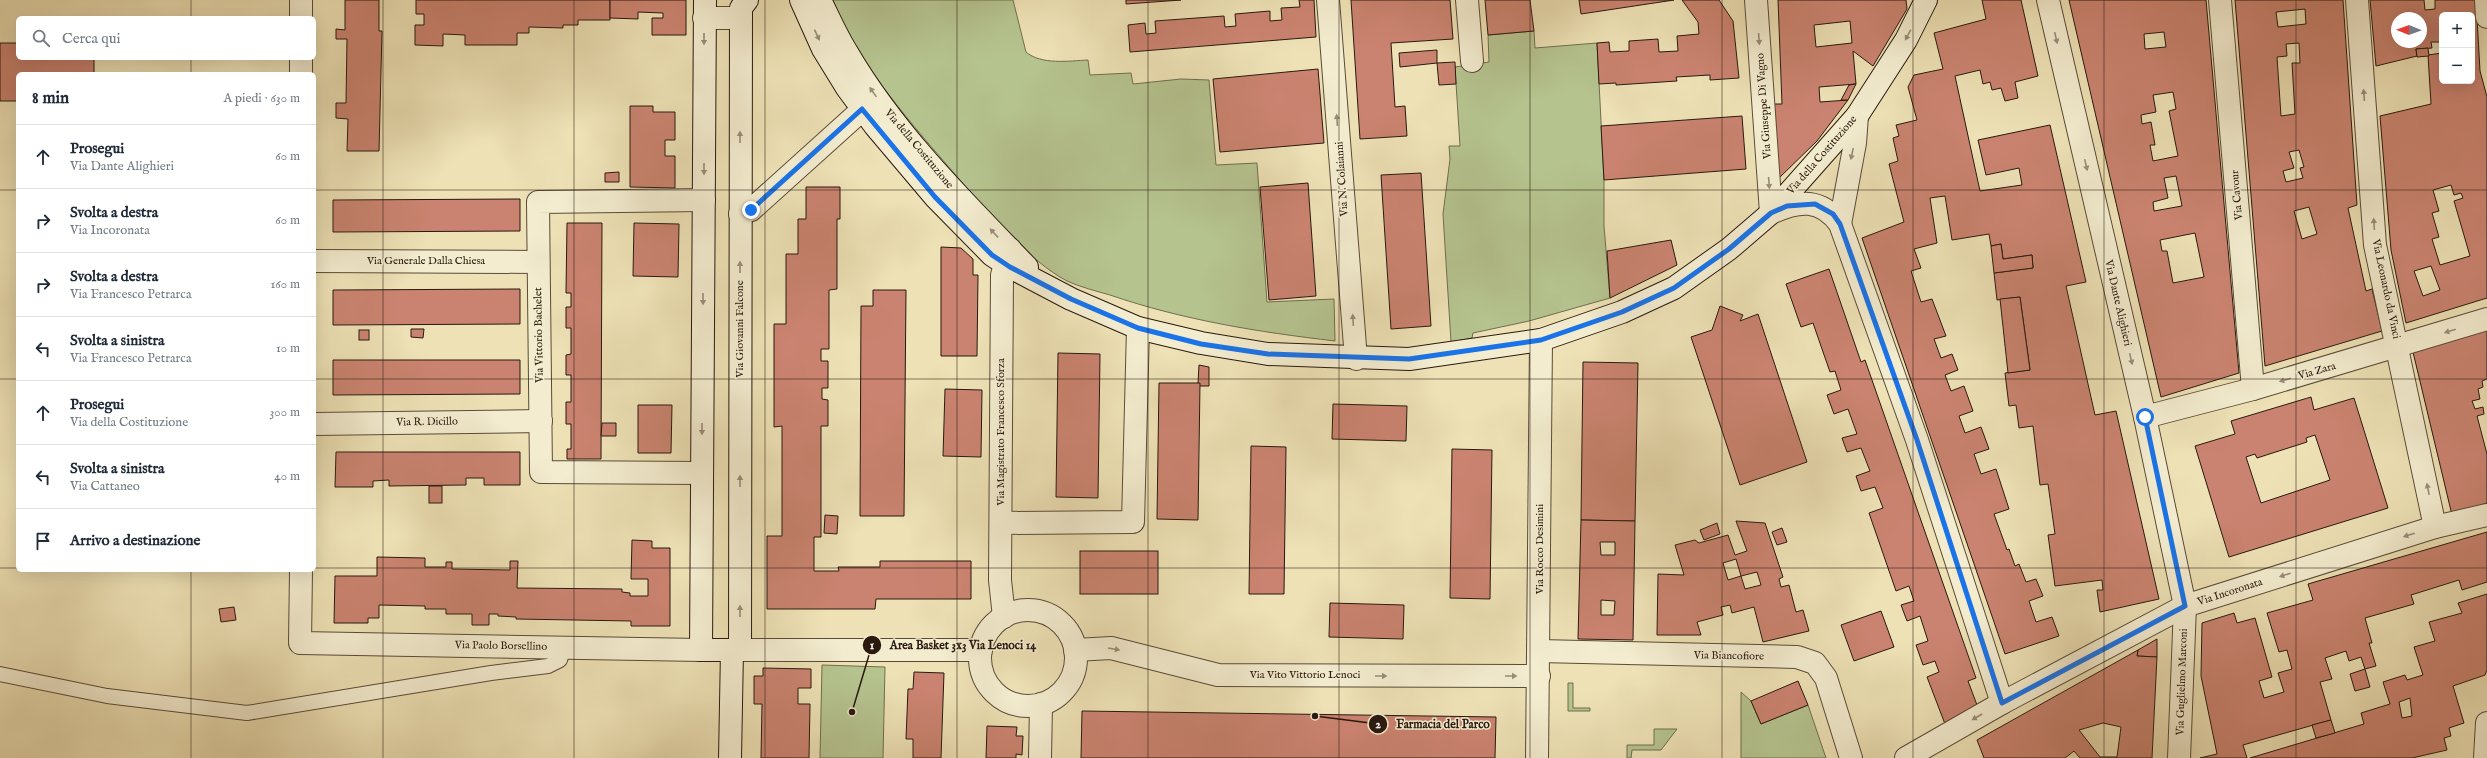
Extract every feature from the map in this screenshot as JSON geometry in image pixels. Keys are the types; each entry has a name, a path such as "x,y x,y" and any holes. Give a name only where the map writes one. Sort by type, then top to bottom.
{"street":[{"path":"301,0 301,16"},
{"name":"Via della Costituzione","path":"801,0 823,49 862,109 935,197 992,255 1007,256"},
{"name":"Via della Costituzione","path":"820,0 847,54 874,95 927,162 1007,256 1040,281 1071,299 1138,328 1201,344 1268,354 1409,359 1541,340 1622,312 1674,288 1729,249 1771,213 1857,116 1906,40 1926,0"},
{"name":"Via N. Colaianni","path":"1328,0 1356,358"},
{"path":"1467,0 1472,61"},
{"name":"Via Giuseppe Di Vagno","path":"1756,0 1771,213"},
{"name":"Via Dante Alighieri","path":"2048,0 2145,417 2185,606"},
{"name":"Via Cavour","path":"2220,0 2253,389"},
{"name":"Via Leonardo da Vinci","path":"2357,0 2375,245 2399,347 2435,527"},
{"path":"2486,0 2487,17"},
{"path":"701,650 704,9 742,6"},
{"name":"Via Giovanni Falcone","path":"730,758 736,650 742,6"},
{"path":"301,60 301,72"},
{"path":"740,214 751,210 862,109"},
{"path":"1840,224 1855,143 1857,116"},
{"name":"Via Vittorio Bachelet","path":"702,473 541,472 538,202 704,200"},
{"path":"1771,213 1787,206 1815,204 1833,214 1840,224 1917,440 2002,703"},
{"name":"Via Magistrato Francesco Sforza","path":"1004,617 1000,580 1002,275 1007,256"},
{"name":"Via Generale Dalla Chiesa","path":"316,261 538,262"},
{"name":"Via Zara","path":"2145,417 2253,389 2399,347 2487,319"},
{"path":"1001,523 1133,522 1138,328"},
{"name":"Via Rocco Desimini","path":"1537,758 1539,676 1541,340"},
{"name":"Via R. Dicillo","path":"316,424 541,421"},
{"name":"Via Incoronata","path":"1906,758 2002,703 2185,606 2435,527 2487,515"},
{"name":"Via Paolo Borsellino","path":"301,572 300,643 736,650"},
{"name":"Via Guglielmo Marconi","path":"2179,758 2185,606"},
{"path":"1018,611 1034,611 1048,615 1061,623 1070,635 1075,650 1076,664 1072,677 1065,689 1054,699 1042,704 1026,706 1010,703 996,694 986,682 981,666 981,650 989,631 1004,617 1018,611"},
{"name":"Via Vito Vittorio Lenoci","path":"1075,650 1111,648 1218,675 1539,676"},
{"path":"736,650 981,650"},
{"name":"Via Biancofiore","path":"1539,651 1797,657 1815,663 1826,678 1851,758"},
{"path":"1040,758 1042,704"},
{"path":"2484,758 2487,723"}],"lane":[{"path":"0,674 107,696 247,713 491,673 548,666 560,660 564,648"}],"green space":[{"path":"831,0 1013,0 1026,52 1039,59 1047,61 1088,60 1090,75 1131,73 1133,84 1181,79 1209,80 1216,165 1257,163 1267,302 1334,299 1335,341 1278,334 1193,318 1137,304 1077,285 1067,281 1053,272 1024,249 995,220 905,116 872,72 857,49"},
{"path":"1534,31 1535,48 1597,43 1604,180 1604,226 1610,298 1529,321 1473,333 1472,338 1451,342 1443,214 1450,159 1449,146 1460,146 1455,67 1489,62 1488,35"},
{"path":"822,665 885,667 883,758 820,758"},
{"path":"1568,683 1573,683 1573,708 1590,708 1590,711 1568,711"},
{"path":"1741,692 1751,701 1761,724 1808,705 1826,758 1741,758"},
{"path":"1654,729 1677,729 1661,750 1632,750 1631,758 1627,758 1627,745 1654,745"}],"building":[{"path":"345,0 379,0 379,31 382,31 379,151 347,151 348,119 336,118 336,103 346,103 347,39 336,39 336,29 345,30"},
{"path":"416,0 610,0 610,20 578,20 578,25 563,25 563,28 529,27 529,33 517,33 517,45 465,45 465,35 443,34 443,46 415,45 415,25 424,25 424,14 416,14"},
{"path":"610,0 686,0 686,35 652,35 652,18 663,18 663,13 638,12 638,19 610,18"},
{"path":"1126,0 1181,0 1126,4"},
{"path":"1299,0 1314,0 1316,37 1130,52 1128,25 1145,23 1146,34 1156,33 1155,21 1224,16 1225,27 1236,26 1235,14 1270,11 1270,21 1282,20 1281,8 1300,7"},
{"path":"1351,0 1450,0 1453,39 1391,43 1395,107 1405,106 1407,136 1360,139"},
{"path":"1485,0 1530,0 1534,31 1488,35"},
{"path":"1579,0 1674,0 1581,14"},
{"path":"1682,0 1719,0 1733,21 1739,78 1710,80 1710,75 1676,77 1677,81 1616,85 1616,83 1599,84 1597,43 1609,42 1610,52 1629,51 1629,41 1658,39 1659,52 1678,51 1677,36 1699,34 1698,22"},
{"path":"1778,0 1906,0 1907,9 1873,66 1853,51 1856,84 1819,87 1820,102 1848,100 1817,141 1778,179 1772,104 1782,104","holes":["1850,21 1852,43 1816,47 1814,25"]},
{"path":"1982,0 2021,0 2038,76 2015,82 2018,98 2005,101 2001,88 1992,90 1990,82 1983,84 1980,70 1955,76 1980,191 2022,185 2019,168 1986,175 1978,140 2050,125 2086,282 2066,286 2095,415 2116,411 2159,599 2100,612 2097,590 2103,590 2102,580 2055,586 2048,535 2055,534 2048,484 2040,485 2033,426 2019,428 2016,405 2009,406 2005,373 2030,370 2020,297 1997,300 1994,273 2033,268 2032,255 2003,259 2001,244 1991,246 1989,234 1952,240 1945,196 1930,198 1937,243 1914,249 1921,268 1911,271 1921,302 1932,299 1946,336 1934,339 1941,358 1952,354 1958,370 1945,375 1951,391 1964,386 1973,411 1959,416 1965,433 1981,427 1989,449 1974,454 1981,474 1996,469 2009,509 1994,514 2007,550 2009,549 2015,566 2019,564 2026,582 2036,579 2043,596 2029,601 2036,622 2052,617 2059,636 2005,654 1862,238 1904,222 1889,164 1898,161 1893,138 1899,136 1896,125 1917,120 1908,87 1914,75 1943,69 1934,33 1986,19"},
{"path":"2069,0 2206,0 2239,373 2161,397","holes":["2164,32 2166,47 2145,49 2144,34","2173,92 2176,109 2169,111 2178,156 2153,161 2150,145 2155,145 2151,122 2142,124 2141,115 2156,112 2153,95","2176,176 2182,206 2154,211 2153,202 2168,198 2164,178","2195,233 2204,277 2173,283 2167,251 2162,251 2160,240"]},
{"path":"2235,0 2343,0 2357,205 2348,208 2366,291 2372,289 2382,331 2265,366","holes":["2305,9 2306,24 2278,27 2276,12","2299,43 2300,63 2292,63 2295,114 2281,116 2277,57 2287,56 2286,44","2299,150 2304,167 2300,168 2303,178 2286,182 2283,171 2294,168 2289,152","2309,207 2317,234 2302,239 2294,211"]},
{"path":"2370,0 2424,0 2425,10 2435,9 2435,0 2476,0 2480,71 2487,97 2487,298 2406,323 2391,250 2380,116 2431,104 2428,55 2439,53 2439,84 2475,84 2475,12 2439,12 2439,42 2431,42 2432,48 2416,49 2417,56 2376,66","holes":["2451,185 2454,195 2461,193 2463,198 2454,201 2470,256 2440,265 2432,239 2439,237 2432,213 2439,211 2433,190","2431,266 2440,290 2423,296 2414,271"]},
{"path":"0,43 16,43 16,60 94,60 94,72 16,72 16,101 0,101"},
{"path":"2428,48 2429,56 2417,57 2416,49"},
{"path":"1437,50 1437,63 1400,67 1399,53"},
{"path":"1455,62 1456,84 1439,85 1437,63"},
{"path":"1318,69 1324,143 1220,152 1213,79"},
{"path":"1856,84 1848,100 1841,100 1849,85"},
{"path":"630,106 653,106 653,112 675,112 675,140 665,140 665,156 675,156 675,188 630,187"},
{"path":"1742,116 1746,169 1604,180 1601,126"},
{"path":"619,172 619,182 605,182 605,173"},
{"path":"1421,173 1431,326 1391,329 1381,175"},
{"path":"1308,183 1316,296 1269,300 1260,187"},
{"path":"806,187 840,187 840,219 837,219 837,289 829,290 829,349 821,349 821,361 828,361 828,388 822,388 822,399 828,400 828,426 821,426 821,537 814,537 814,571 839,571 838,567 880,567 880,561 971,561 971,599 876,599 875,609 767,609 767,536 782,536 782,426 774,427 774,324 786,324 786,254 798,254 798,219 806,219"},
{"path":"520,199 520,231 333,232 333,200"},
{"path":"567,223 602,223 601,459 567,459 567,449 571,449 571,424 566,424 566,402 571,402 571,375 566,375 566,355 571,354 571,328 566,328 566,307 571,307 571,293 566,293"},
{"path":"634,223 679,224 678,277 633,276"},
{"path":"1671,240 1677,265 1610,298 1607,251"},
{"path":"2001,244 2003,259 2032,255 2033,268 1994,273 1991,246"},
{"path":"941,247 961,248 973,259 973,275 978,275 977,356 941,356"},
{"path":"1829,269 1861,362 1865,360 1976,678 1968,681 1977,705 1945,724 1927,677 1939,672 1935,661 1923,665 1916,645 1928,641 1920,616 1907,621 1901,605 1914,601 1909,586 1896,591 1869,513 1883,508 1875,487 1861,491 1856,476 1870,471 1861,448 1847,452 1842,438 1857,434 1848,409 1834,414 1827,395 1841,390 1835,371 1830,372 1813,323 1801,327 1786,284"},
{"path":"520,289 520,324 333,325 333,290"},
{"path":"873,290 906,290 904,516 860,516 861,306 873,306"},
{"path":"2020,297 2030,370 2008,373 2000,299"},
{"path":"1720,306 1743,315 1740,321 1758,314 1807,462 1740,485 1691,337 1712,330"},
{"path":"411,329 424,329 423,338 411,337"},
{"path":"2487,329 2487,379 2482,381 2483,387 2478,389 2480,399 2472,401 2475,409 2483,407 2484,414 2477,416 2487,454 2487,503 2452,515 2413,352"},
{"path":"359,330 369,330 369,340 359,340"},
{"path":"1058,353 1100,354 1098,498 1056,497"},
{"path":"333,360 520,360 520,394 333,395"},
{"path":"1583,362 1638,363 1635,521 1581,520"},
{"path":"1199,365 1209,367 1209,386 1200,386 1198,383"},
{"path":"1159,383 1200,383 1198,520 1157,519"},
{"path":"945,389 982,390 981,457 943,456"},
{"path":"2311,397 2314,410 2354,398 2388,508 2229,557 2195,446 2235,434 2231,421","holes":["2315,435 2330,480 2261,503 2246,457 2255,454 2257,458 2307,442 2306,438"]},
{"path":"1333,404 1407,406 1406,441 1332,439"},
{"path":"638,405 672,405 671,453 638,453"},
{"path":"602,423 616,423 616,436 601,436"},
{"path":"1251,446 1286,447 1284,594 1249,594"},
{"path":"1452,449 1492,450 1490,599 1450,598"},
{"path":"336,452 520,452 520,485 484,485 484,478 466,478 466,485 389,486 389,480 373,481 373,487 335,487"},
{"path":"429,486 442,486 442,503 429,503"},
{"path":"825,515 838,516 837,534 824,533"},
{"path":"1581,520 1635,521 1633,640 1578,639","holes":["1600,542 1615,542 1615,555 1601,555","1601,600 1615,601 1614,615 1601,615"]},
{"path":"1736,521 1765,523 1783,577 1779,579 1781,587 1789,585 1796,612 1803,610 1809,631 1763,642 1754,607 1732,613 1730,605 1721,607 1723,615 1697,622 1701,635 1657,635 1658,574 1684,575 1675,545 1695,540 1699,543 1728,535 1735,555 1747,551","holes":["1736,559 1741,576 1728,580 1723,563","1757,572 1761,585 1745,589 1741,576"]},
{"path":"1717,523 1720,534 1704,540 1700,530"},
{"path":"1782,528 1787,542 1777,545 1772,532"},
{"path":"2487,532 2487,582 2462,590 2459,580 2411,595 2414,604 2365,618 2372,643 2369,643 2376,666 2365,669 2361,657 2349,661 2346,651 2325,658 2332,679 2320,682 2331,720 2243,745 2247,758 2200,758 2217,754 2201,676 2202,623 2234,613 2237,623 2255,618 2272,677 2259,681 2264,698 2284,692 2278,673 2292,669 2287,650 2279,652 2267,613 2313,600 2308,584"},
{"path":"632,540 652,541 652,548 670,548 670,626 631,626 631,621 516,619 516,617 498,616 498,614 489,614 489,625 472,625 472,614 446,614 446,609 425,609 425,606 379,605 379,618 368,618 368,623 334,623 335,576 377,576 377,557 425,558 425,567 446,567 446,562 452,562 452,569 510,570 510,561 518,561 517,588 622,589 622,592 630,593 630,596 648,596 648,579 631,579"},
{"path":"1080,551 1158,551 1158,594 1080,594"},
{"path":"2487,594 2487,670 2485,675 2453,686 2464,723 2449,728 2451,736 2444,738 2447,750 2412,758 2250,758 2364,724 2361,713 2390,704 2383,682 2405,675 2407,680 2423,675 2414,647 2435,641 2429,622 2462,613 2458,603","holes":["2410,698 2412,716 2402,718 2399,702"]},
{"path":"1330,603 1404,605 1403,639 1329,637"},
{"path":"234,607 236,620 221,622 219,609"},
{"path":"1881,611 1894,647 1854,661 1841,625"},
{"path":"2157,639 2157,657 2137,656 2138,650"},
{"path":"2138,650 2137,656 2157,657 2152,758 2080,758 2074,751 2065,758 1984,758 1977,740","holes":["2103,723 2121,727 2117,757 2100,757 2079,730"]},
{"path":"763,668 811,669 811,688 798,688 798,704 810,704 809,758 761,758 762,704 754,704 754,676 763,676"},
{"path":"2365,669 2370,687 2355,691 2350,674"},
{"path":"914,672 944,673 941,758 913,758 913,739 906,739 908,689 913,689"},
{"path":"1798,681 1808,705 1761,724 1751,701"},
{"path":"1082,711 1496,717 1495,758 1081,758"},
{"path":"2331,720 2335,733 2316,738 2312,725"},
{"path":"987,726 1017,727 1016,736 1023,736 1022,755 1016,754 1016,758 986,758"}],"place":[{"name":"Area Basket 3x3 Via Lenoci 14","path":"852,712"},
{"name":"Farmacia del Parco","path":"1315,716"}],"route":[{"path":"751,210 862,109 935,197 992,255 1010,267 1040,281 1071,299 1138,328 1201,344 1268,354 1409,359 1462,353 1541,340 1622,312 1674,288 1729,249 1771,213 1787,206 1815,204 1833,214 1840,224 1917,440 2002,703 2185,606 2145,417"}]}
